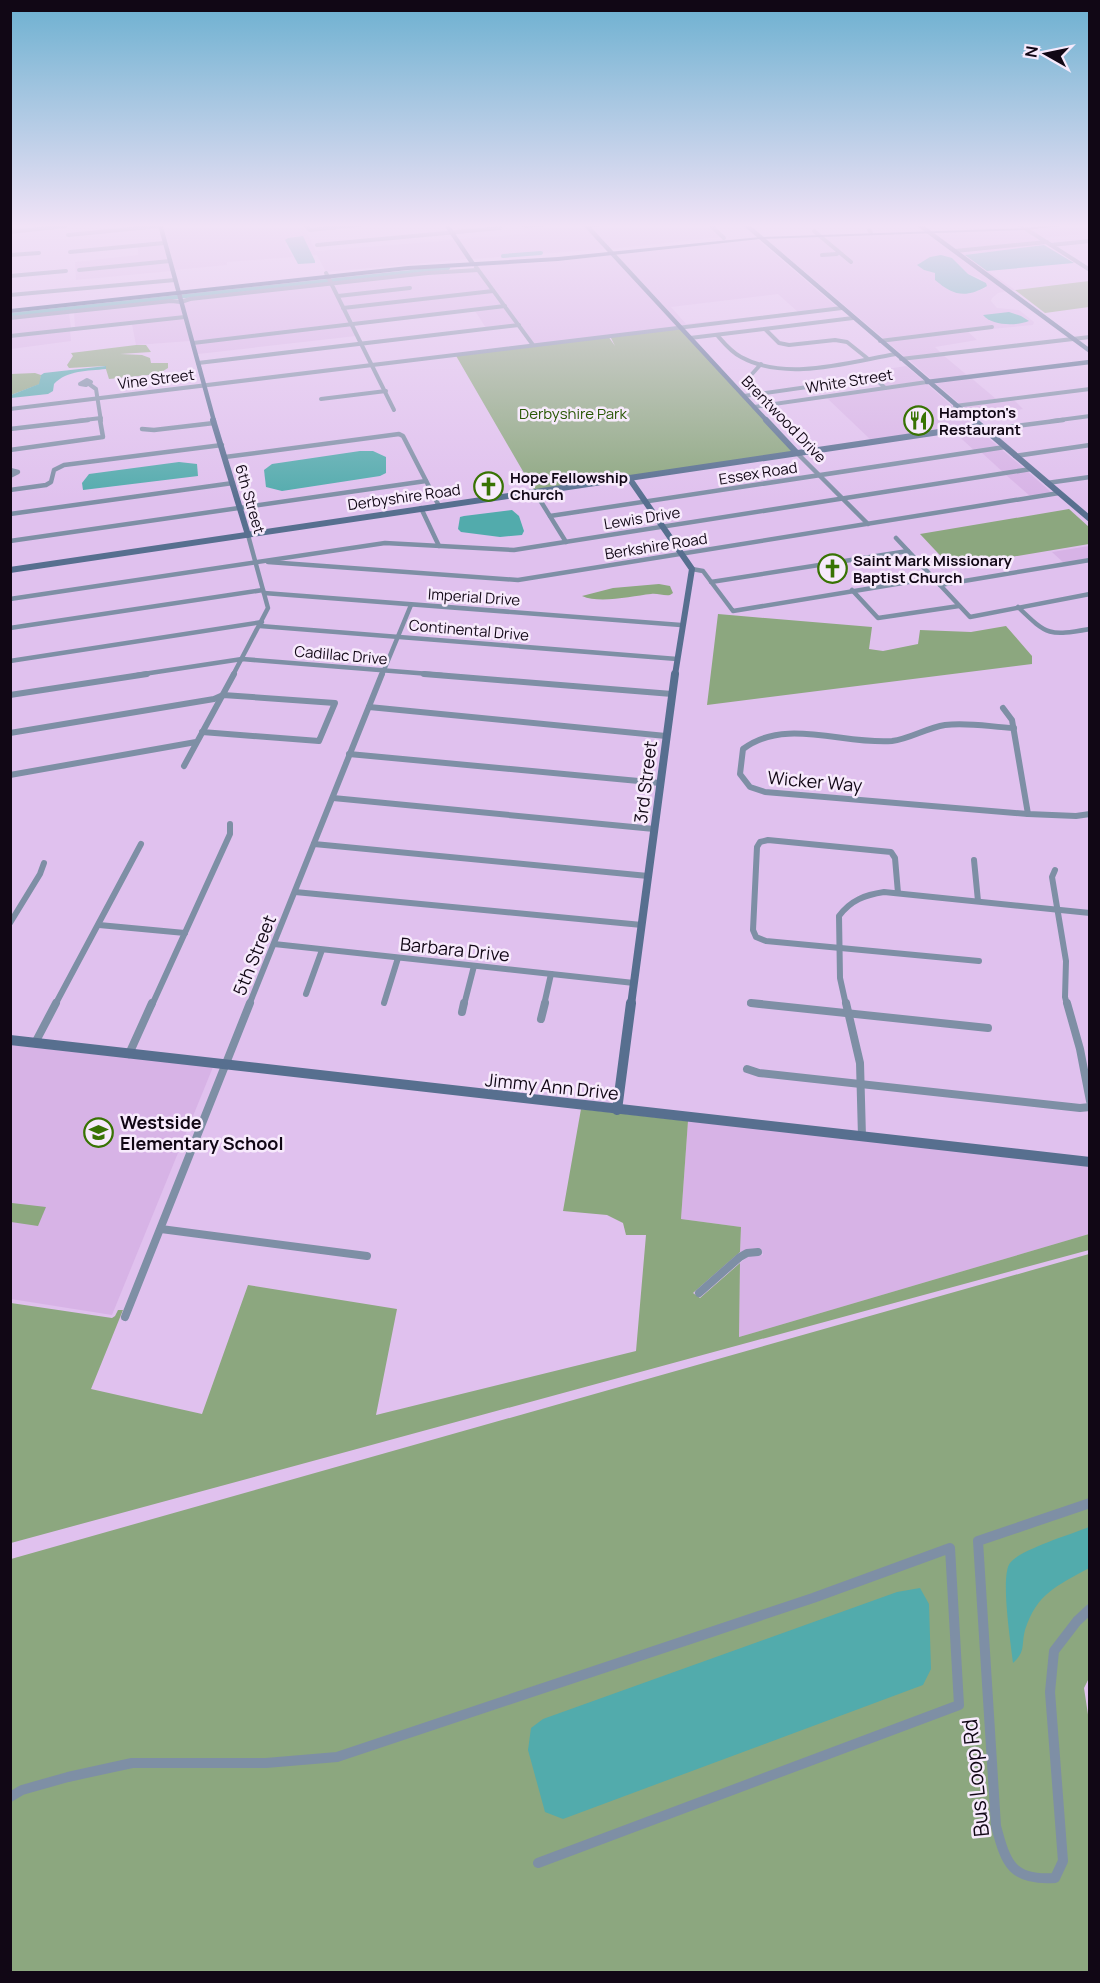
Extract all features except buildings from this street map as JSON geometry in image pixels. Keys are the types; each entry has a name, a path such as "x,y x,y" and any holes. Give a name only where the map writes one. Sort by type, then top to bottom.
{"street":[{"path":"72,317 74,329"},
{"path":"10,336 185,317"},
{"name":"6th Street","path":"184,766 268,608 185,317"},
{"path":"348,317 394,410"},
{"path":"193,343 415,317"},
{"path":"513,317 533,345"},
{"name":"Brentwood Drive","path":"671,317 796,452 822,475 868,524"},
{"name":"Vine Street","path":"10,409 769,317"},
{"path":"1044,317 1089,351"},
{"path":"690,338 853,318 1089,519"},
{"path":"198,363 519,325"},
{"path":"880,341 992,327"},
{"path":"765,329 779,343 789,345 835,340 847,342 867,358"},
{"path":"717,335 739,356 760,364 794,367 896,354"},
{"path":"902,359 1089,337"},
{"name":"White Street","path":"754,407 1089,362"},
{"path":"752,374 760,364"},
{"path":"744,396 870,378 876,379 885,388"},
{"path":"10,450 103,437 96,389 89,384"},
{"path":"955,406 1089,389"},
{"path":"321,399 386,392"},
{"name":"Derbyshire Road","path":"10,570 796,452 1089,416"},
{"path":"10,429 101,418"},
{"path":"142,429 154,430 214,423"},
{"path":"225,457 399,434 403,436 439,506"},
{"path":"10,490 51,483 54,470 64,465 222,445"},
{"path":"1015,456 1089,446"},
{"name":"Essex Road","path":"550,516 1005,447"},
{"name":"Lewis Drive","path":"255,561 385,543 505,551 1031,469"},
{"path":"10,470 18,471 10,476"},
{"path":"1047,483 1089,477"},
{"path":"629,478 692,569 702,570 733,611 933,578"},
{"path":"10,541 426,481"},
{"path":"10,514 233,483"},
{"path":"535,492 566,542"},
{"name":"Berkshire Road","path":"255,561 504,581 1059,493"},
{"path":"421,508 439,546"},
{"path":"1081,512 1089,510"},
{"path":"896,538 970,617 1089,594"},
{"path":"711,582 908,551"},
{"path":"940,585 1089,560"},
{"path":"10,599 255,561"},
{"name":"3rd Street","path":"617,1110 681,625 692,569"},
{"path":"852,590 878,618 960,606"},
{"name":"Imperial Drive","path":"10,628 263,591 681,625"},
{"name":"5th Street","path":"125,1317 411,604"},
{"path":"1018,607 1045,633 1053,636 1089,629"},
{"name":"Continental Drive","path":"10,661 261,624 677,659"},
{"name":"Cadillac Drive","path":"10,695 242,659 672,694"},
{"path":"10,733 214,699 223,694 335,703 319,741 202,732"},
{"path":"369,707 666,736"},
{"path":"1003,708 1012,720 1014,728 1028,814"},
{"name":"Wicker Way","path":"1014,728 946,724 891,741 797,734 766,736 755,739 743,749 740,774 750,787 765,792 1028,814 1076,816 1089,814"},
{"path":"10,775 196,742"},
{"path":"349,754 660,783"},
{"path":"333,798 654,829"},
{"path":"129,1054 230,834 230,824"},
{"path":"898,893 895,858 891,852 768,840 760,842 756,857 753,930 756,937 766,941 979,961"},
{"path":"35,1042 141,844"},
{"path":"314,844 648,876"},
{"path":"974,860 978,901"},
{"path":"10,923 40,874 44,863"},
{"path":"1054,870 1052,877 1066,961 1065,997 1080,1049 1089,1101"},
{"path":"294,892 642,925"},
{"path":"862,1137 860,1063 850,1012 840,978 839,916 843,909 865,895 884,892 1089,913"},
{"path":"99,925 185,933"},
{"name":"Barbara Drive","path":"274,944 634,983"},
{"path":"306,994 322,950"},
{"path":"384,1003 398,957"},
{"path":"462,1012 474,966"},
{"path":"541,1019 551,974"},
{"path":"750,1003 988,1028"},
{"name":"Jimmy Ann Drive","path":"10,1040 1089,1162"},
{"path":"747,1069 759,1073 1080,1108 1089,1107"},
{"path":"161,1229 367,1256"},
{"path":"699,1293 740,1257 747,1253 758,1252"},
{"name":"Bus Loop Rd","path":"1089,1503 978,1541 996,1826 1004,1857 1017,1873 1035,1880 1055,1878 1063,1861 1050,1692 1054,1652 1089,1609"},
{"path":"10,1797 22,1790 104,1768 146,1762 289,1762 337,1757 813,1598 950,1548 959,1705 538,1863"}],"shaded area":[{"path":"69,317 71,328 11,335 10,319"},
{"path":"74,317 178,317 75,328"},
{"path":"187,317 346,317 350,324 195,342"},
{"path":"350,317 411,317 354,323"},
{"path":"479,317 511,317 516,324 486,328"},
{"path":"514,317 668,317 677,327 534,344"},
{"path":"672,317 679,317 686,324 760,317 681,326"},
{"path":"857,317 1027,317 1034,322 1033,325 884,339"},
{"path":"985,317 1022,317 1029,321 1004,324"},
{"path":"183,318 190,341 136,345 132,324 70,331 71,341 11,349 11,337"},
{"path":"351,325 356,336 198,354 195,343"},
{"path":"967,331 977,340 935,347 942,354 906,358 886,341"},
{"path":"943,355 968,376 932,380 908,359"},
{"path":"106,366 106,369 65,376 54,384 53,391 48,394 11,398 11,395 39,384 41,375 44,373"},
{"path":"906,366 924,381 886,386 873,377 878,377 887,369"},
{"path":"970,377 996,399 960,404 934,382"},
{"path":"926,383 974,426 872,441 827,398"},
{"path":"1013,399 1023,409 977,418 962,406"},
{"path":"976,428 999,447 975,451 953,431"},
{"path":"1001,449 1025,469 1004,473 981,452"},
{"path":"373,451 386,457 386,473 380,476 282,491 266,487 264,470 272,464"},
{"path":"179,462 197,464 198,476 83,490 82,483 89,474"},
{"path":"1027,471 1052,493 1030,496 1006,475"},
{"path":"512,510 519,516 524,531 522,535 500,537 461,532 458,529 460,517"},
{"path":"1089,546 1089,558 1064,563 1052,552"},
{"name":"Westside Elementary School","path":"10,1045 213,1067 112,1315 11,1299"},
{"path":"688,1121 1089,1166 1089,1234 739,1337 740,1263 749,1256 763,1255 761,1248 740,1252 741,1227 681,1219"},
{"path":"1089,1527 1089,1568 1058,1586 1042,1599 1030,1617 1021,1652 1013,1663 1006,1595 1007,1570 1010,1563 1034,1548"},
{"path":"920,1588 929,1604 931,1669 923,1685 563,1819 545,1812 528,1750 531,1728 543,1719 897,1592"}],"green space":[{"name":"Derbyshire Park","path":"679,328 796,452 535,492 455,354 608,336 615,346 610,336"},
{"path":"146,345 151,352 120,354 142,355 150,358 151,363 168,363 168,368 158,374 109,379 105,366 69,368 67,365 73,356 71,353"},
{"path":"11,374 41,375 40,384 11,395"},
{"path":"1069,509 1089,527 1089,544 951,567 920,534"},
{"path":"659,584 670,586 673,593 607,599 582,596 613,588"},
{"path":"718,614 872,627 869,649 883,651 918,644 920,630 971,632 1006,626 1032,656 1032,664 707,705"},
{"path":"581,1109 688,1121 681,1219 741,1227 740,1252 693,1293 700,1298 740,1263 739,1337 1089,1234 1089,1250 11,1543 11,1303 112,1318 118,1310 123,1310 91,1389 202,1414 248,1285 397,1309 376,1415 636,1351 646,1235 626,1235 623,1223 607,1215 563,1211"},
{"path":"12,1203 46,1207 38,1226 11,1222"},
{"path":"1089,1254 1090,1676 1084,1688 1090,1728 1089,1972 11,1972 11,1559"}],"place":[{"name":"Hampton's Restaurant","path":"918,421"},
{"name":"Hope Fellowship Church","path":"489,486"},
{"name":"Saint Mark Missionary Baptist Church","path":"832,569"},
{"name":"Westside Elementary School","path":"99,1132"}]}
